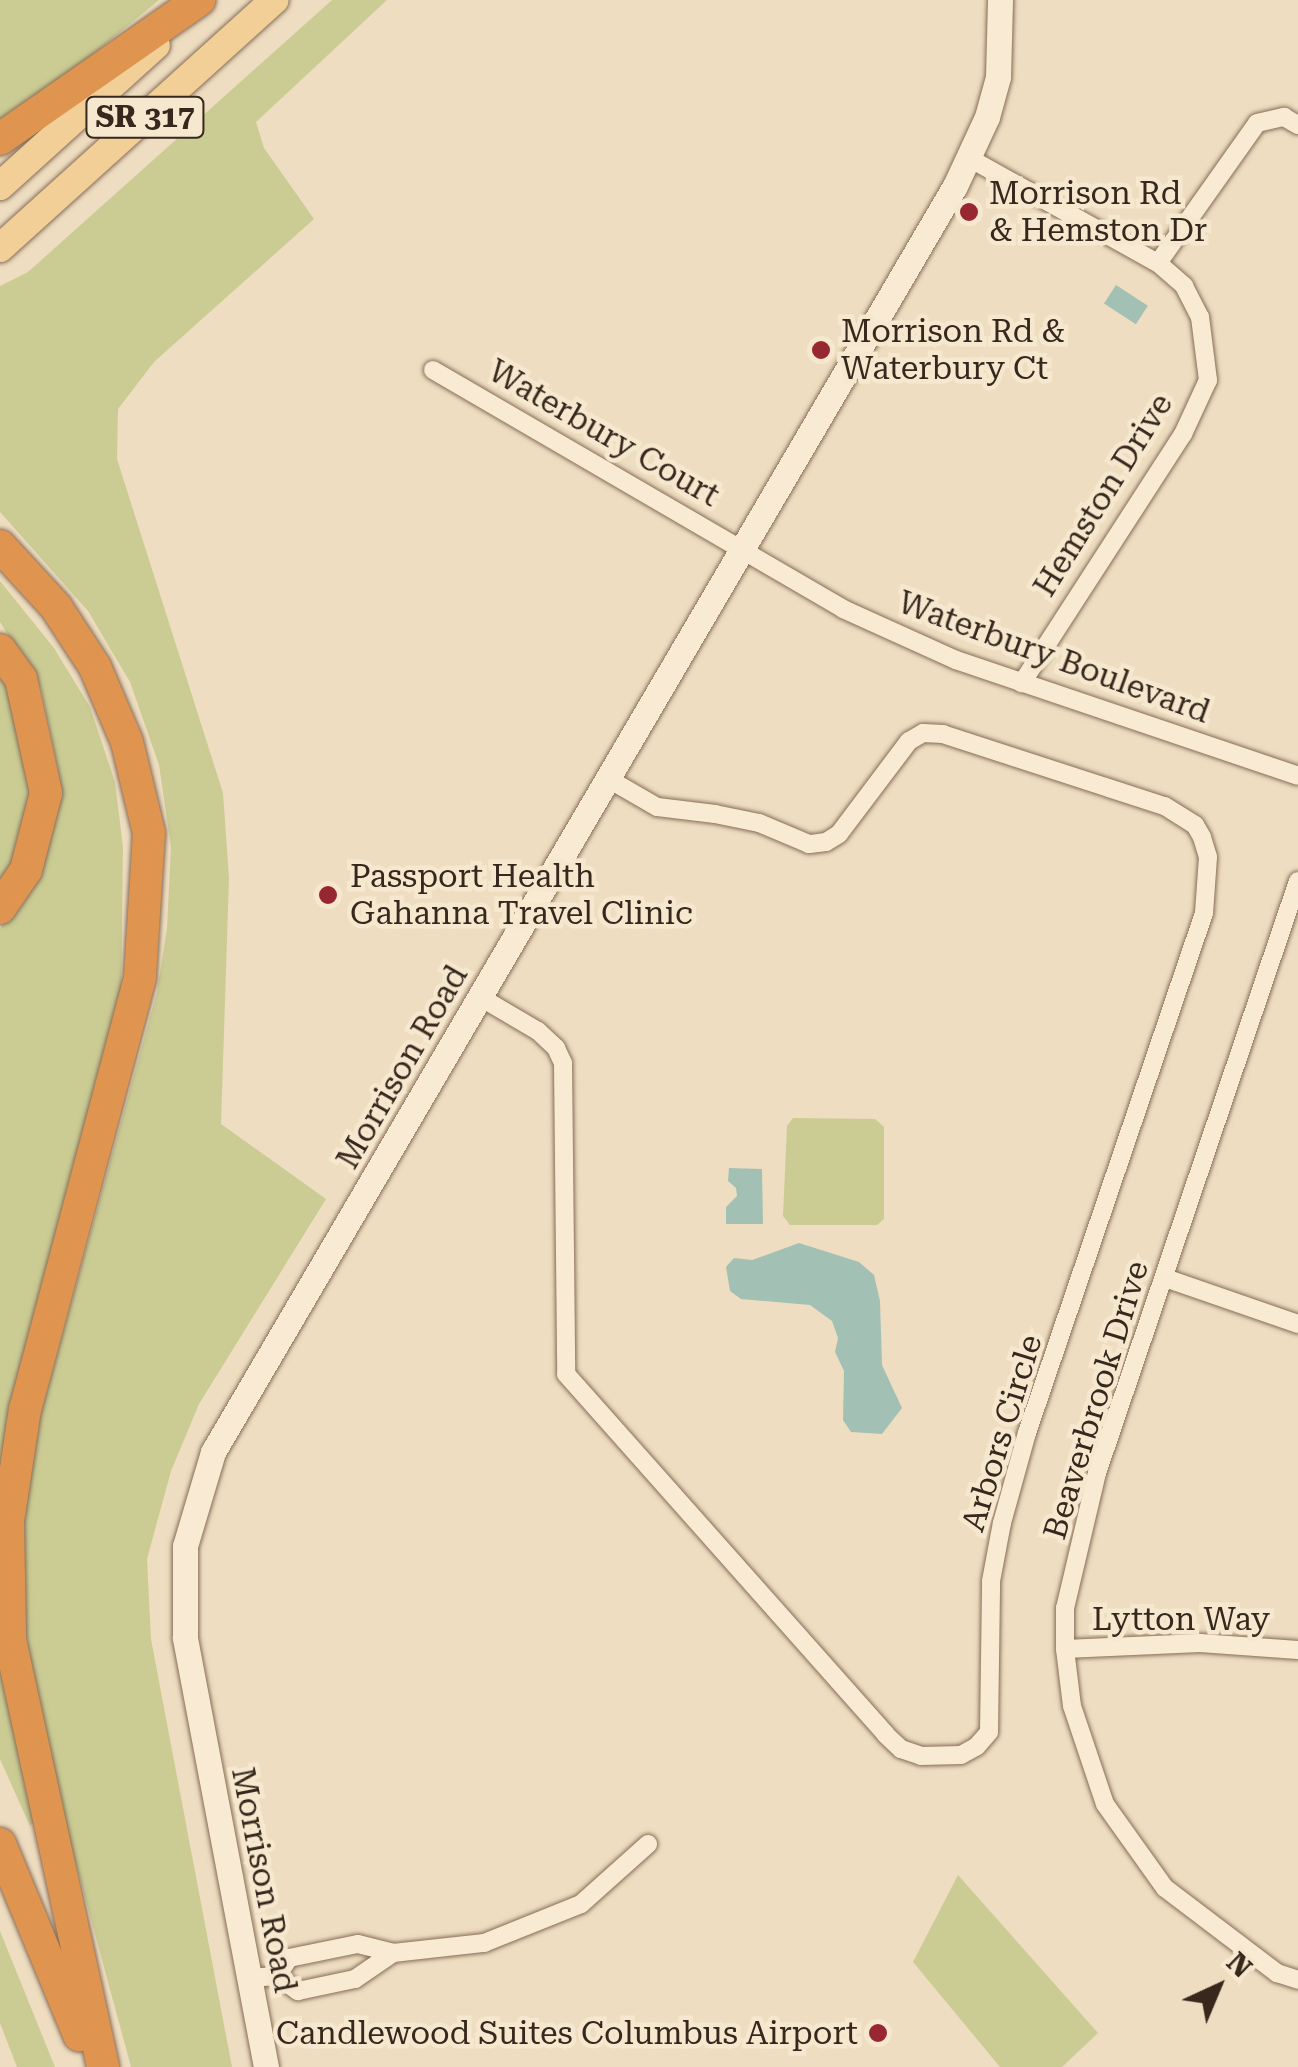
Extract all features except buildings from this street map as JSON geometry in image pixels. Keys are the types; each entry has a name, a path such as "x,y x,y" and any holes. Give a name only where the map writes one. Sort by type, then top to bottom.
{"highway":[{"path":"0,139 202,0"},
{"path":"0,546 56,607 95,667 128,742 150,833 140,978 25,1409 8,1521 10,1640 104,2067"},
{"path":"0,650 22,679 46,793 26,870 0,908"},
{"path":"0,1844 55,1969 91,2067"}],"main road":[{"name":"SR 317","path":"0,186 202,0"},
{"name":"SR 317","path":"0,248 274,0"},
{"name":"Morrison Road","path":"266,2067 185,1637 185,1546 213,1452 969,158 998,76 1000,0"}],"street":[{"path":"1158,263 1257,122 1284,117 1298,124"},
{"name":"Hemston Drive","path":"969,158 1158,263 1184,286 1200,317 1208,380 1183,434 1022,683"},
{"name":"Waterbury Court","path":"434,370 744,548"},
{"name":"Waterbury Boulevard","path":"744,548 843,609 956,660 1298,776"},
{"name":"Arbors Circle","path":"480,998 538,1031 556,1048 562,1063 566,1374 619,1438 902,1750 921,1756 961,1755 977,1746 989,1732 992,1582 1002,1523 1028,1433 1204,914 1208,858 1202,837 1195,825 1164,806 943,734 923,733 909,742 839,834 826,842 809,844 760,824 715,814 657,808 607,778"},
{"name":"Beaverbrook Drive","path":"1298,881 1097,1473 1065,1608 1072,1706 1104,1804 1165,1888 1277,1972 1298,1980"},
{"path":"1165,1278 1298,1324"},
{"name":"Lytton Way","path":"1065,1650 1200,1643 1298,1650"},
{"path":"278,1976 289,1958 358,1944 393,1954 484,1943 581,1904 648,1844"},
{"path":"249,1978 278,1976 298,1991 355,1979 393,1954"}],"green space":[{"path":"0,0 159,0 80,65 0,119"},
{"path":"332,0 387,0 256,122 264,148 314,219 154,362 118,409 117,459 223,793 229,878 221,1124 326,1199 199,1404 171,1471 147,1559 151,1639 232,2067 131,2067 53,1779 25,1630 22,1524 36,1431 157,992 167,928 171,847 159,765 130,682 88,611 0,512 0,286 28,272"},
{"path":"0,581 54,648 90,707 115,782 123,847 121,1002 0,1531 0,929 53,826 58,769 41,688 0,622"},
{"path":"0,663 33,788 27,834 0,890"},
{"path":"793,1118 875,1119 884,1127 884,1219 877,1225 790,1225 783,1216 787,1126"},
{"path":"0,1604 38,1819 30,1826 0,1759"},
{"path":"958,1875 1098,2033 1062,2067 1000,2067 913,1962"},
{"path":"0,1931 55,2067 17,2067 0,2023"}],"shaded area":[{"path":"1116,285 1148,306 1136,324 1104,303"},
{"path":"729,1168 762,1169 763,1224 726,1224 726,1207 737,1196 736,1188 728,1181"},
{"path":"799,1243 859,1262 874,1275 880,1301 882,1365 902,1408 882,1434 851,1432 843,1420 844,1371 835,1352 838,1338 832,1321 810,1305 741,1299 730,1291 726,1267 734,1258 752,1260"}],"place":[{"name":"Morrison Rd & Hemston Dr","path":"969,212"},
{"name":"Morrison Rd & Waterbury Ct","path":"821,350"},
{"name":"Passport Health Gahanna Travel Clinic","path":"328,895"},
{"name":"Candlewood Suites Columbus Airport","path":"878,2033"}]}
